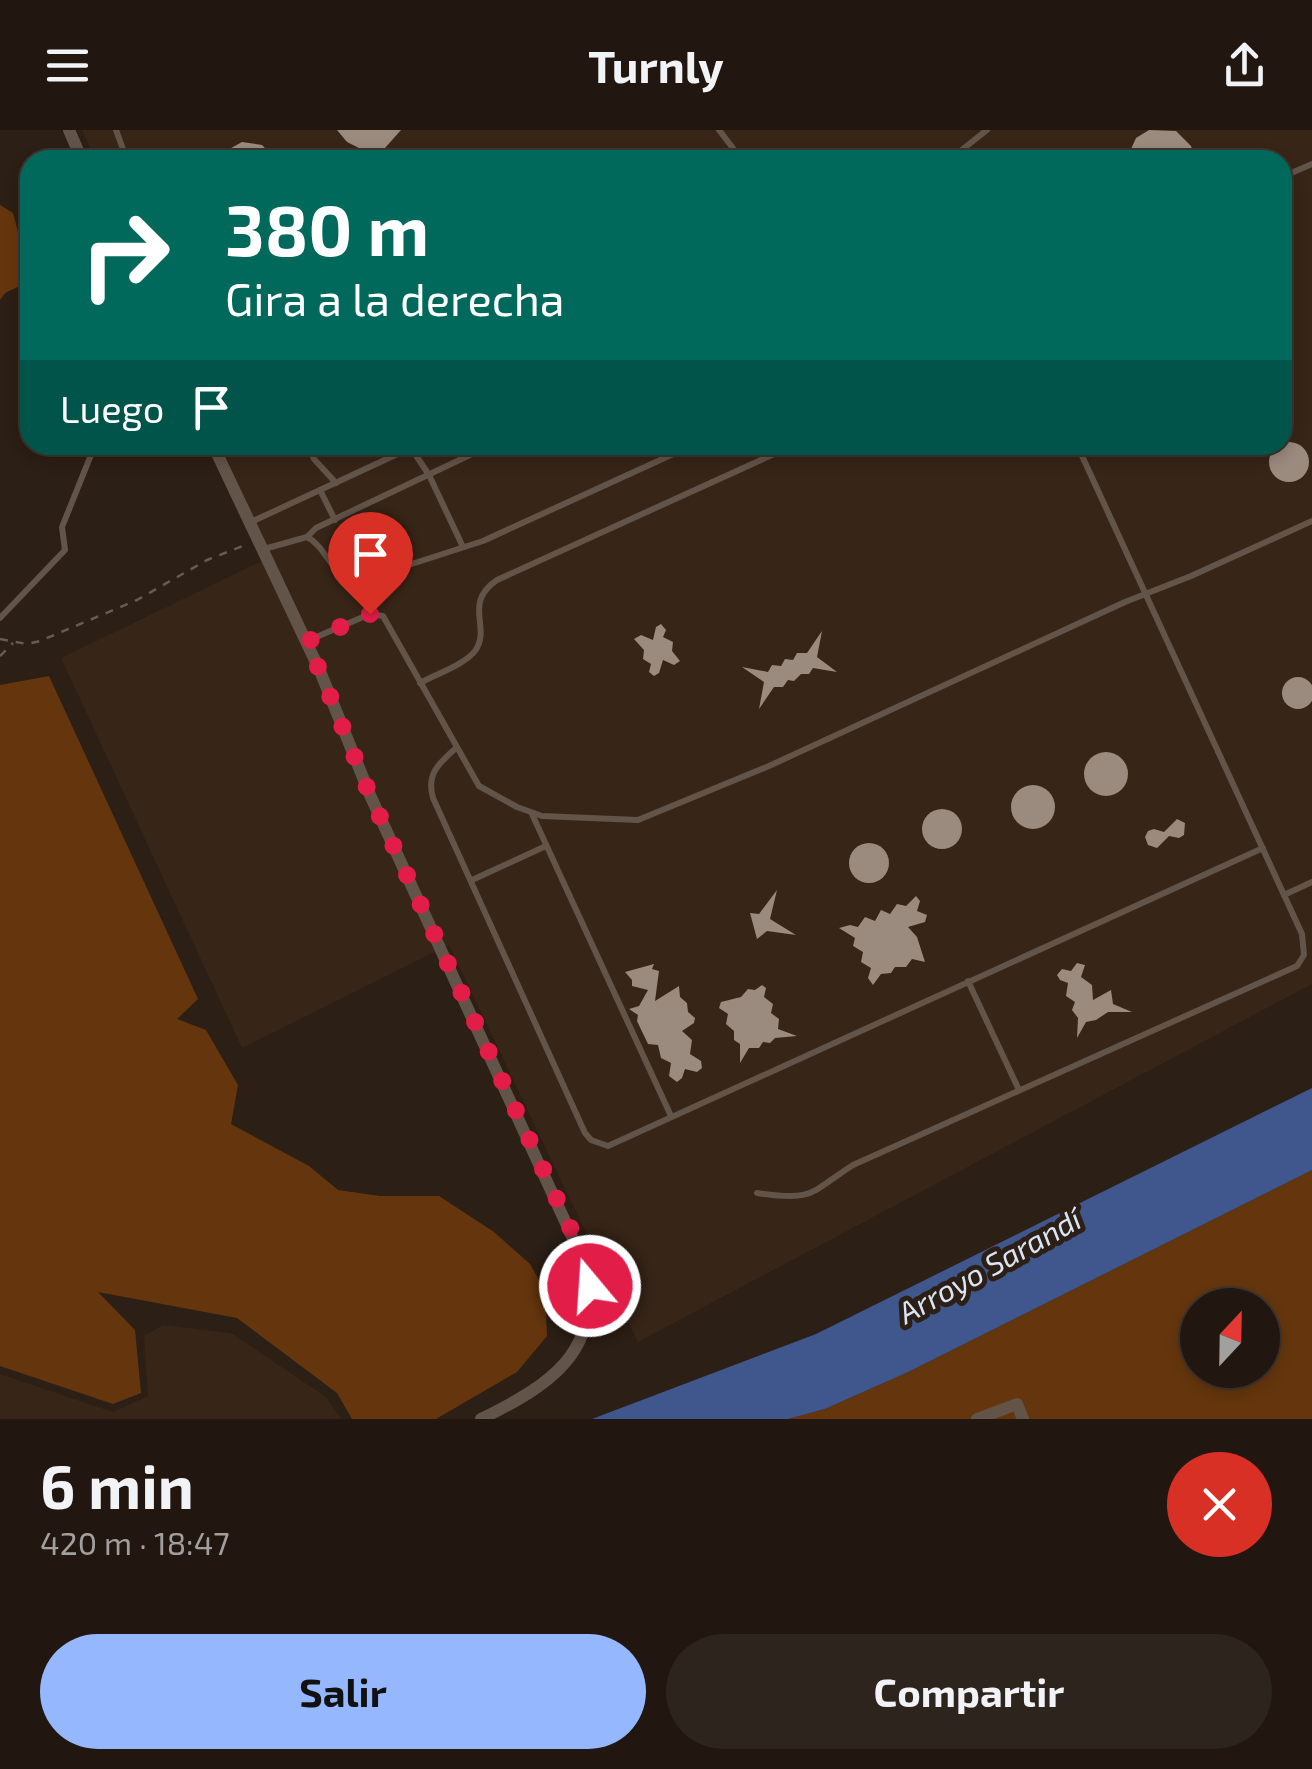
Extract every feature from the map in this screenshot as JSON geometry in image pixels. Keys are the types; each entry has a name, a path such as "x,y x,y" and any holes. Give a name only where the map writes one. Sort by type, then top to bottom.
{"street":[{"path":"218,455 320,671 370,795 586,1267 590,1306 580,1342 554,1376 524,1398 480,1419"},
{"path":"977,1419 1017,1404 1023,1419"}],"lane":[{"path":"719,130 734,150"},
{"path":"962,150 987,130"},
{"path":"0,618 65,550 60,534 91,455"},
{"path":"312,455 336,483"},
{"path":"250,522 395,455"},
{"path":"418,455 463,548"},
{"path":"260,544 306,537 471,455"},
{"path":"306,537 314,540 338,573 353,581 463,548 672,455"},
{"path":"420,683 472,654 480,638 480,597 497,580 772,455"},
{"path":"758,1194 807,1196 854,1165 1297,966 1308,953 1082,455"},
{"path":"320,490 335,520"},
{"path":"306,642 377,614 388,624 479,786 531,813 626,820 648,817 769,766 1312,521"},
{"path":"456,748 433,771 430,789 584,1133 590,1140 608,1146 1262,848"},
{"path":"531,813 671,1116"},
{"path":"472,880 546,846"},
{"path":"1284,895 1312,882"},
{"path":"968,981 1019,1090"}],"path":[{"path":"0,638 27,644 40,641 137,600 207,560 260,544"},
{"path":"0,656 14,642"}],"shaded area":[{"path":"82,130 1312,130 1312,984 638,1342 449,945 242,1048 61,658 270,557 225,455 1292,455 1292,150 91,150"},
{"path":"0,205 13,213 20,238 20,286 0,300"},
{"path":"49,676 198,999 177,1019 206,1030 238,1085 231,1124 309,1166 338,1190 380,1196 439,1196 494,1232 530,1264 545,1291 547,1336 517,1372 436,1419 352,1419 337,1393 237,1318 98,1292 135,1330 141,1393 113,1404 0,1366 0,685"},
{"path":"1312,1170 1312,1419 788,1419 825,1409 906,1373"},
{"path":"163,1325 231,1333 326,1397 341,1419 0,1419 0,1374 113,1412 148,1396 144,1336"}],"water":[{"name":"Arroyo Sarandí","path":"1312,1088 1312,1170 906,1373 825,1409 788,1419 592,1419 816,1334"}],"building":[{"path":"337,130 401,130 385,148 363,150 347,142"},
{"path":"1149,130 1176,131 1192,150 1131,150 1136,138"},
{"path":"242,142 262,145 267,150 228,150"},
{"path":"1292,442 1308,454 1308,470 1297,481 1281,481 1270,470 1270,455 1292,455"},
{"path":"661,624 666,630 663,637 673,642 672,651 680,661 674,665 663,660 654,676 649,672 651,664 643,659 644,650 634,639 641,635 653,640 656,627"},
{"path":"822,631 817,657 837,672 813,668 809,674 788,680 783,687 774,687 759,709 764,682 742,667 768,672 772,665 781,666 797,653 807,653"},
{"path":"1298,677 1309,682 1313,699 1309,704 1298,709 1287,704 1282,693 1287,682"},
{"path":"1106,752 1122,758 1128,774 1122,790 1106,796 1090,790 1084,774 1090,758"},
{"path":"1033,785 1049,791 1055,807 1049,823 1033,829 1017,823 1011,807 1017,791"},
{"path":"942,809 956,815 962,829 956,843 942,849 928,843 922,829 928,815"},
{"path":"1177,819 1185,823 1184,835 1169,836 1157,848 1148,845 1148,831 1164,832"},
{"path":"869,843 883,849 889,863 883,877 869,883 855,877 849,863 855,849"},
{"path":"777,890 770,919 796,935 767,931 757,939 750,913 759,914"},
{"path":"916,896 920,901 917,911 927,915 925,922 908,927 917,937 925,962 912,959 906,967 881,974 873,985 868,978 871,968 861,962 863,952 853,946 855,938 839,928 858,927 865,917 875,921 881,910 890,914 897,904 906,906"},
{"path":"1077,963 1085,965 1081,977 1092,985 1093,1000 1111,990 1113,1004 1132,1012 1108,1012 1086,1022 1077,1038 1078,1018 1072,1010 1075,1002 1066,996 1068,983 1057,975 1062,969 1071,971"},
{"path":"654,964 652,969 659,971 655,1001 679,986 680,997 695,1018 682,1031 692,1040 690,1054 701,1061 702,1068 697,1072 685,1069 677,1082 669,1076 671,1063 661,1058 658,1045 648,1044 638,1015 629,1009 639,1006 648,990 632,986 625,972"},
{"path":"762,985 766,988 764,997 773,1004 771,1013 779,1019 778,1029 797,1036 775,1038 759,1048 749,1048 740,1063 740,1044 726,1024 728,1014 719,1008 721,1002 741,997 748,989"}],"route":[{"path":"370,614 306,642 370,795 574,1236 590,1286"}]}
